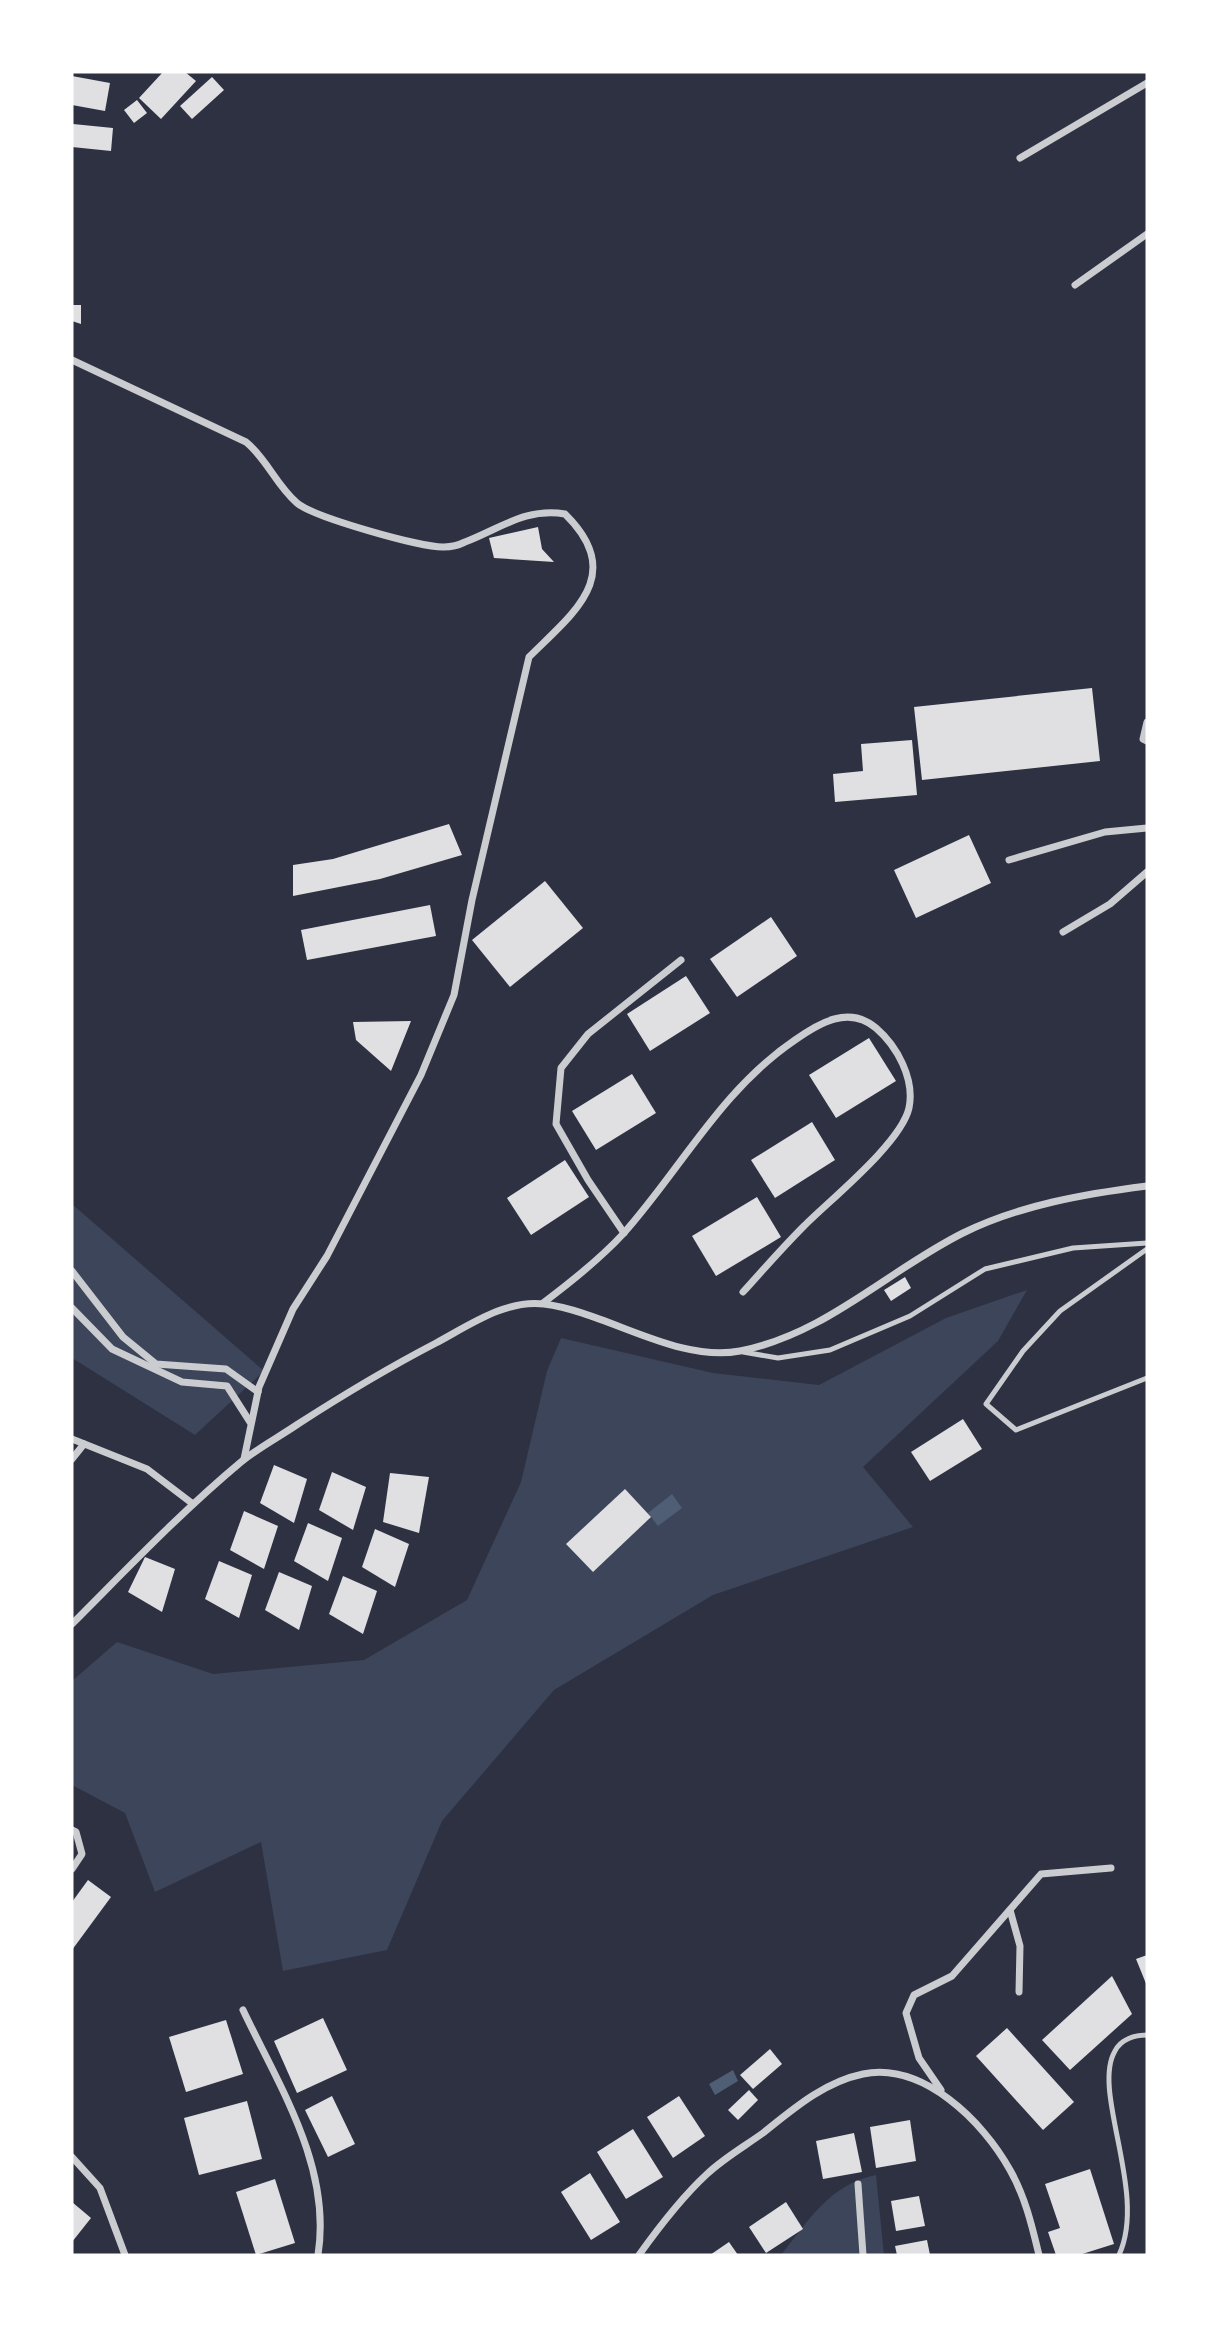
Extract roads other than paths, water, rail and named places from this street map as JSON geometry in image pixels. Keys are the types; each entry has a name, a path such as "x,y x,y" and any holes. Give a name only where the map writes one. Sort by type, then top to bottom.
{"street":[{"path":"1020,158 1147,83"},
{"path":"1075,285 1147,234"},
{"path":"72,360 246,442 260,454 298,505 319,516 346,526 443,547 463,543 519,518 546,511 565,514 586,541 594,568 591,588 579,608 553,637 529,657 471,900 454,995 426,1063 327,1256 293,1309 258,1392 244,1460"},
{"path":"1147,722 1143,739 1147,741"},
{"path":"1009,860 1105,832 1147,828"},
{"path":"1063,932 1110,904 1147,872"},
{"path":"624,1233 588,1180 556,1124 561,1068 588,1034 681,960"},
{"path":"543,1303 589,1267 624,1233 727,1098 794,1041 846,1015 873,1025 887,1038 903,1066 910,1086 905,1118 865,1168 803,1227 743,1292"},
{"path":"72,1624 193,1504 244,1460 369,1378 489,1314 543,1303 592,1315 649,1338 695,1349 740,1351 800,1331 851,1305 964,1233 1055,1200 1147,1186"},
{"path":"72,1271 123,1336 156,1364 226,1369 258,1392"},
{"path":"72,1308 112,1349 182,1382 227,1386 250,1423"},
{"path":"72,1439 147,1469 193,1504"},
{"path":"72,1459 84,1444"},
{"path":"72,1830 76,1832 82,1854 72,1869"},
{"path":"1039,2255 1026,2207 1009,2168 968,2117 944,2094 919,2058 906,2013 914,1995 952,1976 1041,1874 1111,1868"},
{"path":"1010,1910 1020,1946 1019,1992"},
{"path":"243,2010 312,2163 321,2203 318,2255"},
{"path":"639,2255 657,2228 708,2173 833,2083 865,2073 892,2075 923,2081 944,2094"},
{"path":"72,2157 100,2188 125,2255"},
{"path":"858,2184 863,2255"}],"lane":[{"path":"740,1351 778,1358 830,1350 910,1316 985,1269 1073,1248 1147,1243"},
{"path":"1147,1249 1060,1311 1023,1351 986,1404 1016,1430 1147,1378"},
{"path":"1119,2255 1129,2208 1113,2108 1110,2063 1115,2050 1125,2040 1147,2035"}]}
